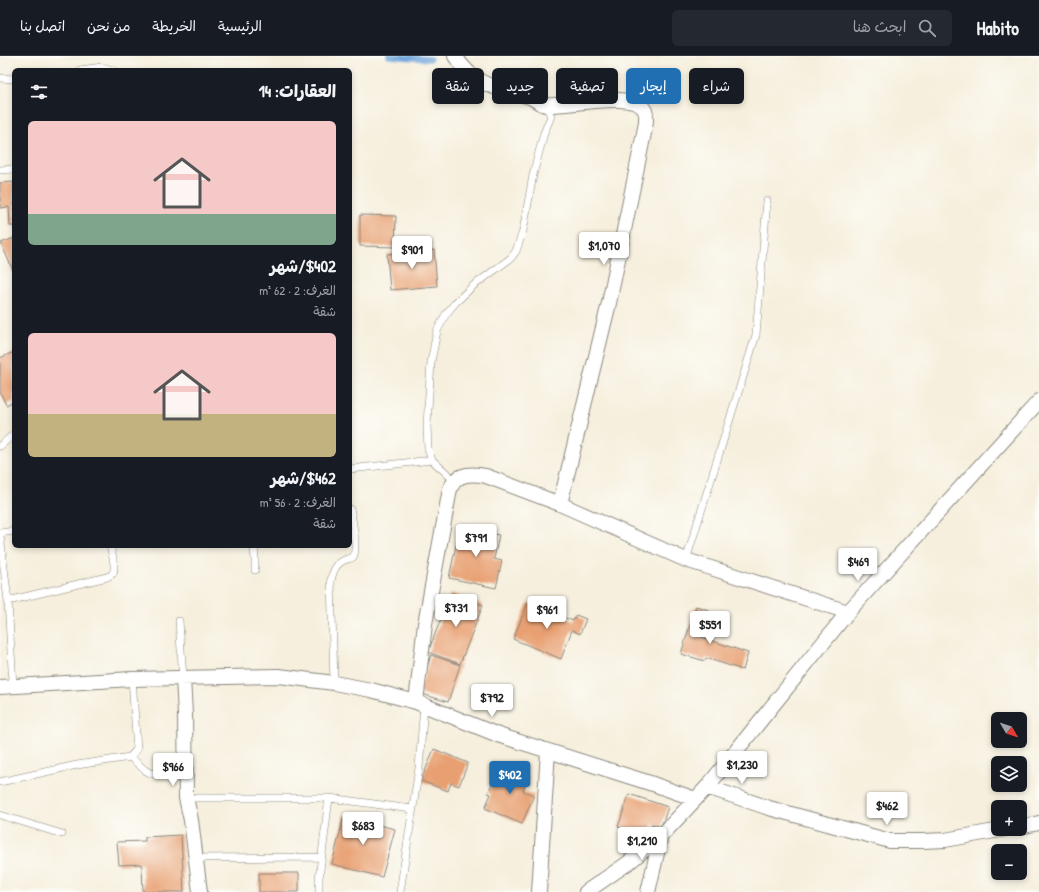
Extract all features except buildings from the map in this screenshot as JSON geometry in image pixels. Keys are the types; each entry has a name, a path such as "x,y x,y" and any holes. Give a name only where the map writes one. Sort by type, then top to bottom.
{"street":[{"path":"455,56 466,72 476,80 491,87 532,98 544,106 623,99 640,105 645,111 646,118 609,303 560,504"},
{"path":"586,892 628,863 661,836 695,800 848,612 1039,402"},
{"path":"420,703 425,624 450,489 455,480 468,475 477,474 486,476 560,504 686,560 848,612"},
{"path":"6,687 132,679 280,676 334,683 371,690 420,703 498,735 653,784 695,800"},
{"path":"183,678 186,798 191,820 200,892"},
{"path":"539,892 548,751"},
{"path":"707,787 769,808 890,841 945,840 991,832"},
{"path":"1027,826 1039,823"},
{"path":"648,892 661,836"}],"lane":[{"path":"95,68 106,68"},
{"path":"2,80 12,79"},
{"path":"455,480 432,460 428,448 427,425 431,362 437,331 446,314 456,302 472,286 504,263 516,250 523,231 533,174 544,133 551,116 544,106"},
{"path":"0,170 12,169"},
{"path":"686,560 756,335 767,200"},
{"path":"0,446 12,436"},
{"path":"352,469 432,460"},
{"path":"334,683 331,581 335,567 354,555 355,546 352,524"},
{"path":"6,687 8,602 0,534 12,531"},
{"path":"8,602 111,575 113,572 113,564 110,548"},
{"path":"254,548 254,570"},
{"path":"179,621 183,678"},
{"path":"0,782 77,765 130,757 137,748 132,679"},
{"path":"400,892 418,768 420,703"},
{"path":"130,757 144,770 150,773 186,778"},
{"path":"186,798 329,798 412,810"},
{"path":"319,892 321,857 329,798"},
{"path":"0,815 62,834"},
{"path":"196,858 321,857"}],"waterway":[{"path":"389,56 430,59"}]}
